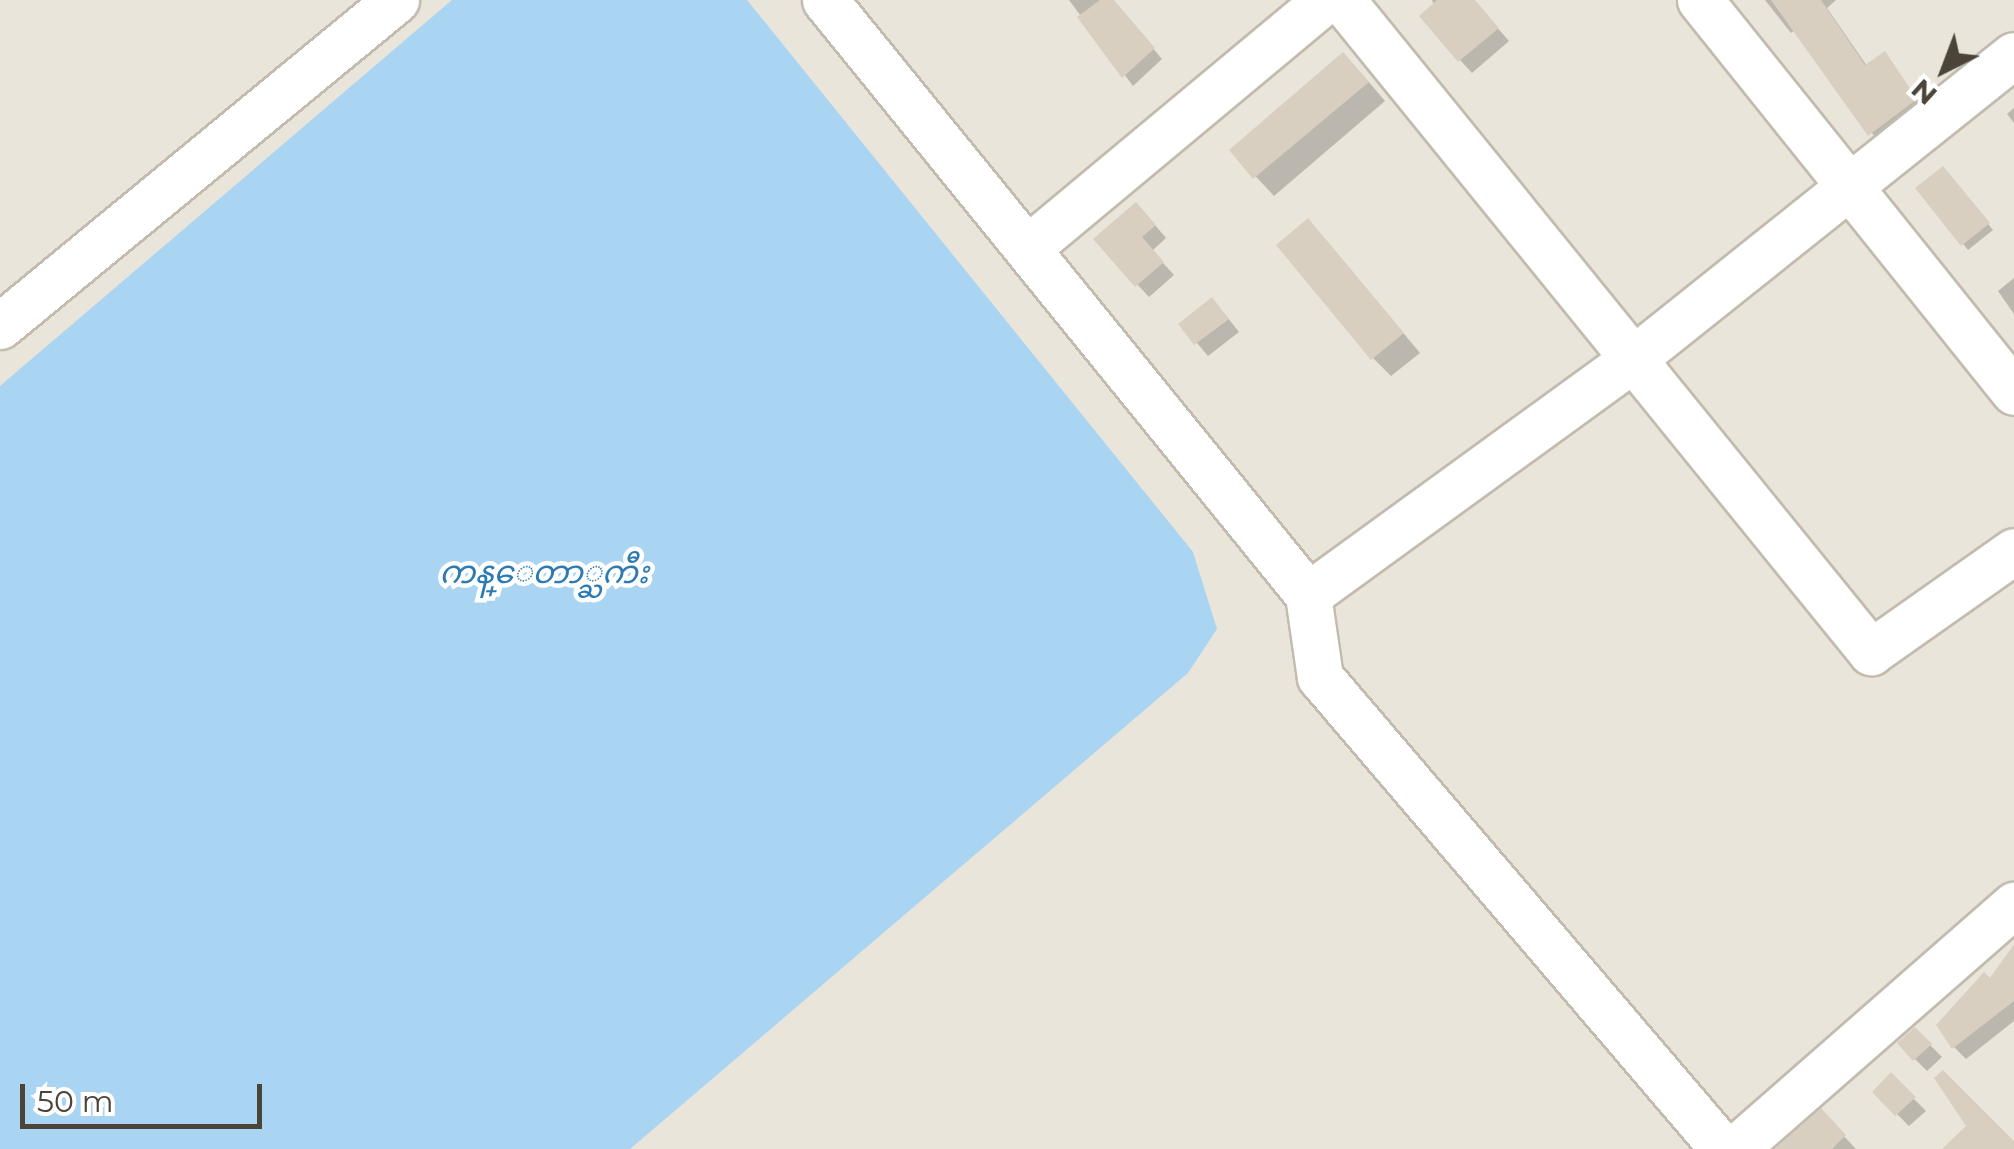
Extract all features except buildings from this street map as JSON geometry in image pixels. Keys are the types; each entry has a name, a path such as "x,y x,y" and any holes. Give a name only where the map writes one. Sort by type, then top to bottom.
{"street":[{"path":"0,326 396,0"},
{"path":"825,0 1308,595 1320,677 1724,1149"},
{"path":"1029,247 1325,0"},
{"path":"1342,0 1871,652 2014,551"},
{"path":"1700,0 2014,392"},
{"path":"1308,595 1633,359 2014,54"},
{"path":"1735,1149 2014,904"}],"shaded area":[{"path":"0,0 2014,0 2014,1149 0,1149"}],"water":[{"name":"ကန္ေတာ္ႀကီး","path":"452,0 747,0 1193,552 1217,629 1188,673 630,1149 0,1149 0,386"}]}
